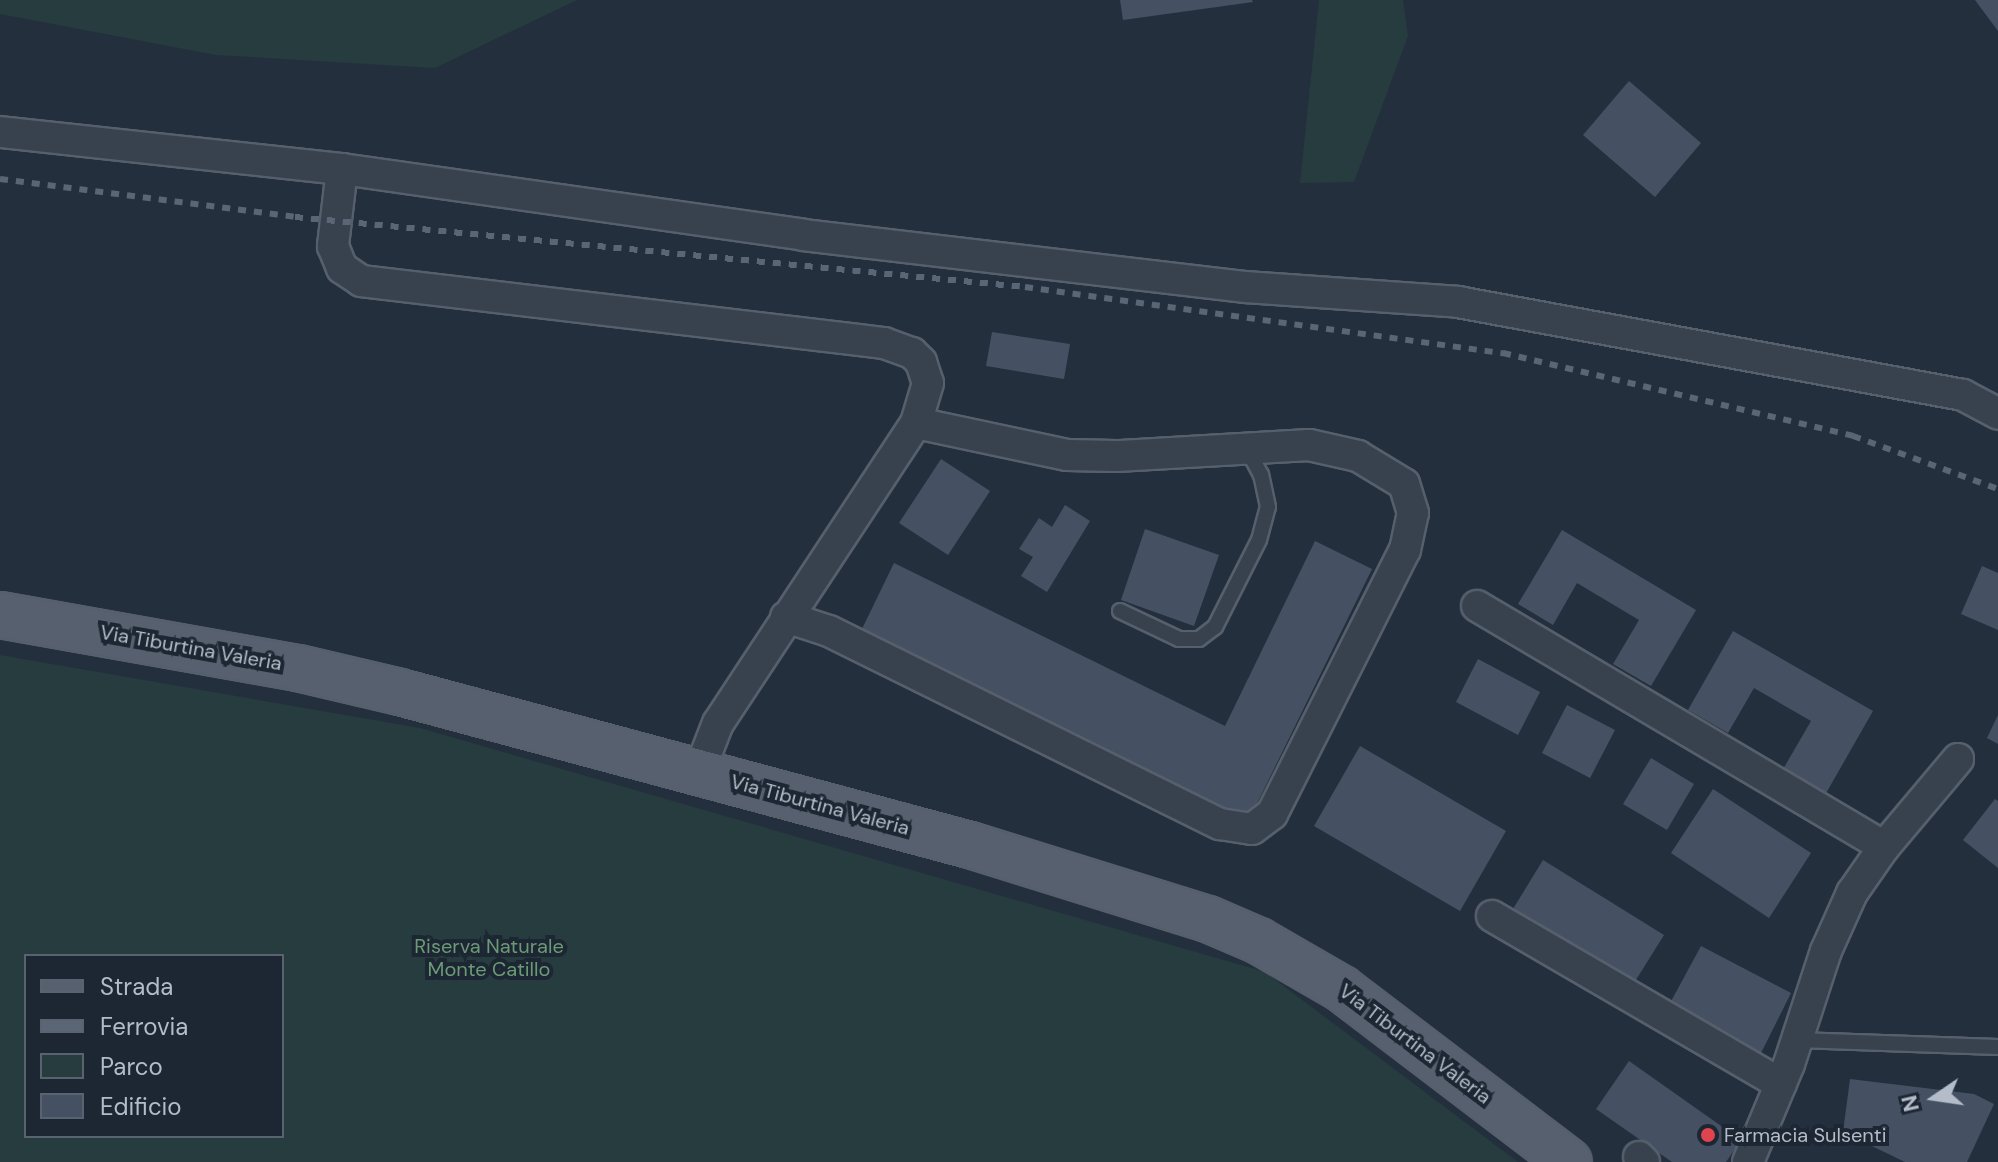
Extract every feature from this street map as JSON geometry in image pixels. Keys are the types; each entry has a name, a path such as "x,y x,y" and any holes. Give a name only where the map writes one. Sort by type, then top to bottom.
{"main road":[{"name":"Via Tiburtina Valeria","path":"0,615 298,668 970,845 1177,909 1259,941 1362,1003 1569,1162"}],"street":[{"path":"0,132 342,169 803,235 1246,287 1458,302 1963,395 1998,393"},
{"path":"342,169 333,246 342,268 361,281 884,343 912,353 926,371 927,395 916,423 718,723 699,772"},
{"path":"1963,395 1998,414"},
{"path":"786,617 829,631 1220,824 1252,829 1272,814 1405,550 1413,513 1404,484 1358,456 1309,445 1246,446 1116,456 1067,455 916,423"},
{"path":"1477,606 1884,847"},
{"path":"1748,1162 1781,1084 1838,922 1860,880 1884,847 1958,759"},
{"path":"1492,916 1781,1084"}],"lane":[{"path":"1120,611 1179,639 1199,639 1215,627 1259,540 1268,507 1261,475 1246,446"},
{"path":"1797,1040 1998,1047"}],"green space":[{"path":"0,0 577,0 435,68 216,55 0,14"},
{"path":"1319,0 1403,0 1408,36 1354,182 1300,183"},
{"name":"Riserva Naturale Monte Catillo","path":"0,655 420,728 1265,972 1518,1162 0,1162"}],"building":[{"path":"1120,0 1252,0 1253,2 1123,20"},
{"path":"1975,0 1998,0 1998,31"},
{"path":"1629,81 1701,143 1655,197 1583,135"},
{"path":"992,332 1070,344 1064,379 986,366"},
{"path":"941,459 990,491 948,555 899,523"},
{"path":"1065,505 1090,521 1047,592 1021,576 1033,557 1019,549 1039,518 1052,527"},
{"path":"1145,529 1219,555 1194,626 1121,600"},
{"path":"1562,530 1696,610 1651,686 1613,664 1639,620 1577,583 1553,625 1518,604"},
{"path":"1315,541 1372,569 1248,822 861,631 894,563 1225,726"},
{"path":"1982,566 1998,573 1998,630 1961,614"},
{"path":"1733,631 1873,711 1825,795 1782,771 1811,721 1754,688 1728,733 1688,710"},
{"path":"1478,659 1540,692 1518,735 1456,702"},
{"path":"1567,705 1615,730 1590,778 1542,753"},
{"path":"1998,715 1998,744 1987,738"},
{"path":"1360,746 1506,831 1460,911 1314,826"},
{"path":"1651,758 1694,784 1667,830 1623,804"},
{"path":"1713,789 1811,853 1769,918 1671,853"},
{"path":"1995,799 1998,801 1998,868 1963,840"},
{"path":"1543,860 1664,935 1634,983 1513,909"},
{"path":"1701,946 1791,993 1761,1053 1669,1005"},
{"path":"1629,1061 1741,1140 1726,1162 1672,1162 1596,1109"},
{"path":"1850,1079 1974,1094 1994,1104 1967,1162 1905,1162 1843,1132"}],"railway":[{"path":"0,179 295,217 1025,287 1503,353 1853,436 1998,489"}],"place":[{"name":"Farmacia Sulsenti","path":"1708,1135"}]}
